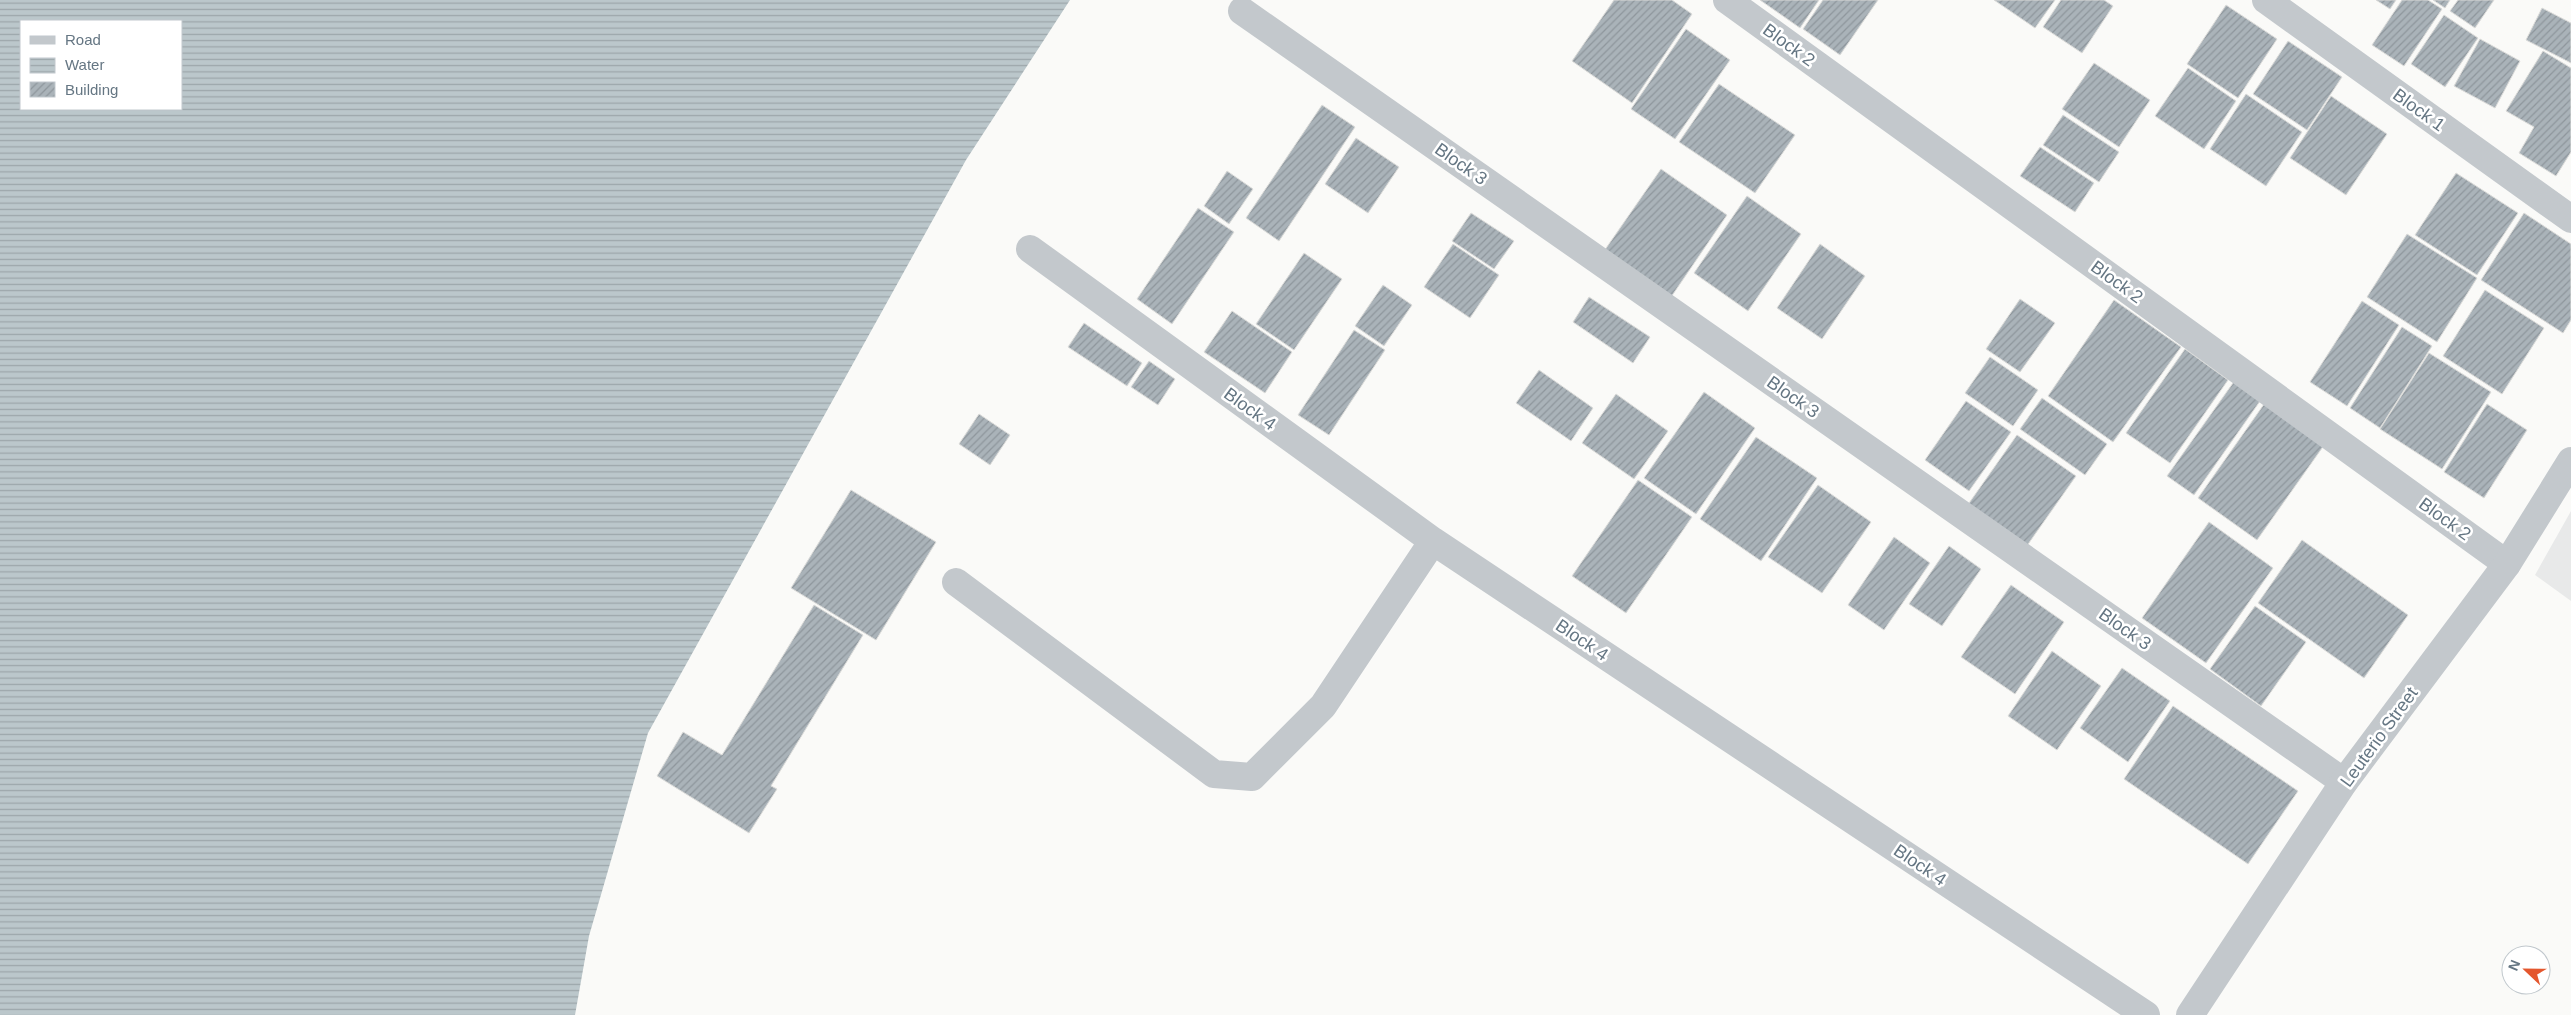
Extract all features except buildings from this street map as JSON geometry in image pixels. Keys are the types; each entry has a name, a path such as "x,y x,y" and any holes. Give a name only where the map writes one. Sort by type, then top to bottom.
{"street":[{"name":"Block 2","path":"1727,0 2507,564"},
{"name":"Block 1","path":"2266,0 2571,219"},
{"name":"Block 3","path":"1242,11 2344,782"},
{"name":"Block 4","path":"1030,249 1433,541 2146,1015"},
{"name":"Leuterio Street","path":"2190,1015 2344,782 2507,564 2571,461"},
{"path":"956,582 1214,774 1252,777 1323,706 1433,541"}],"shaded area":[{"path":"2571,511 2571,601 2535,575"}],"water":[{"path":"0,0 1070,0 966,160 648,733 589,936 575,1015 0,1015"}]}
